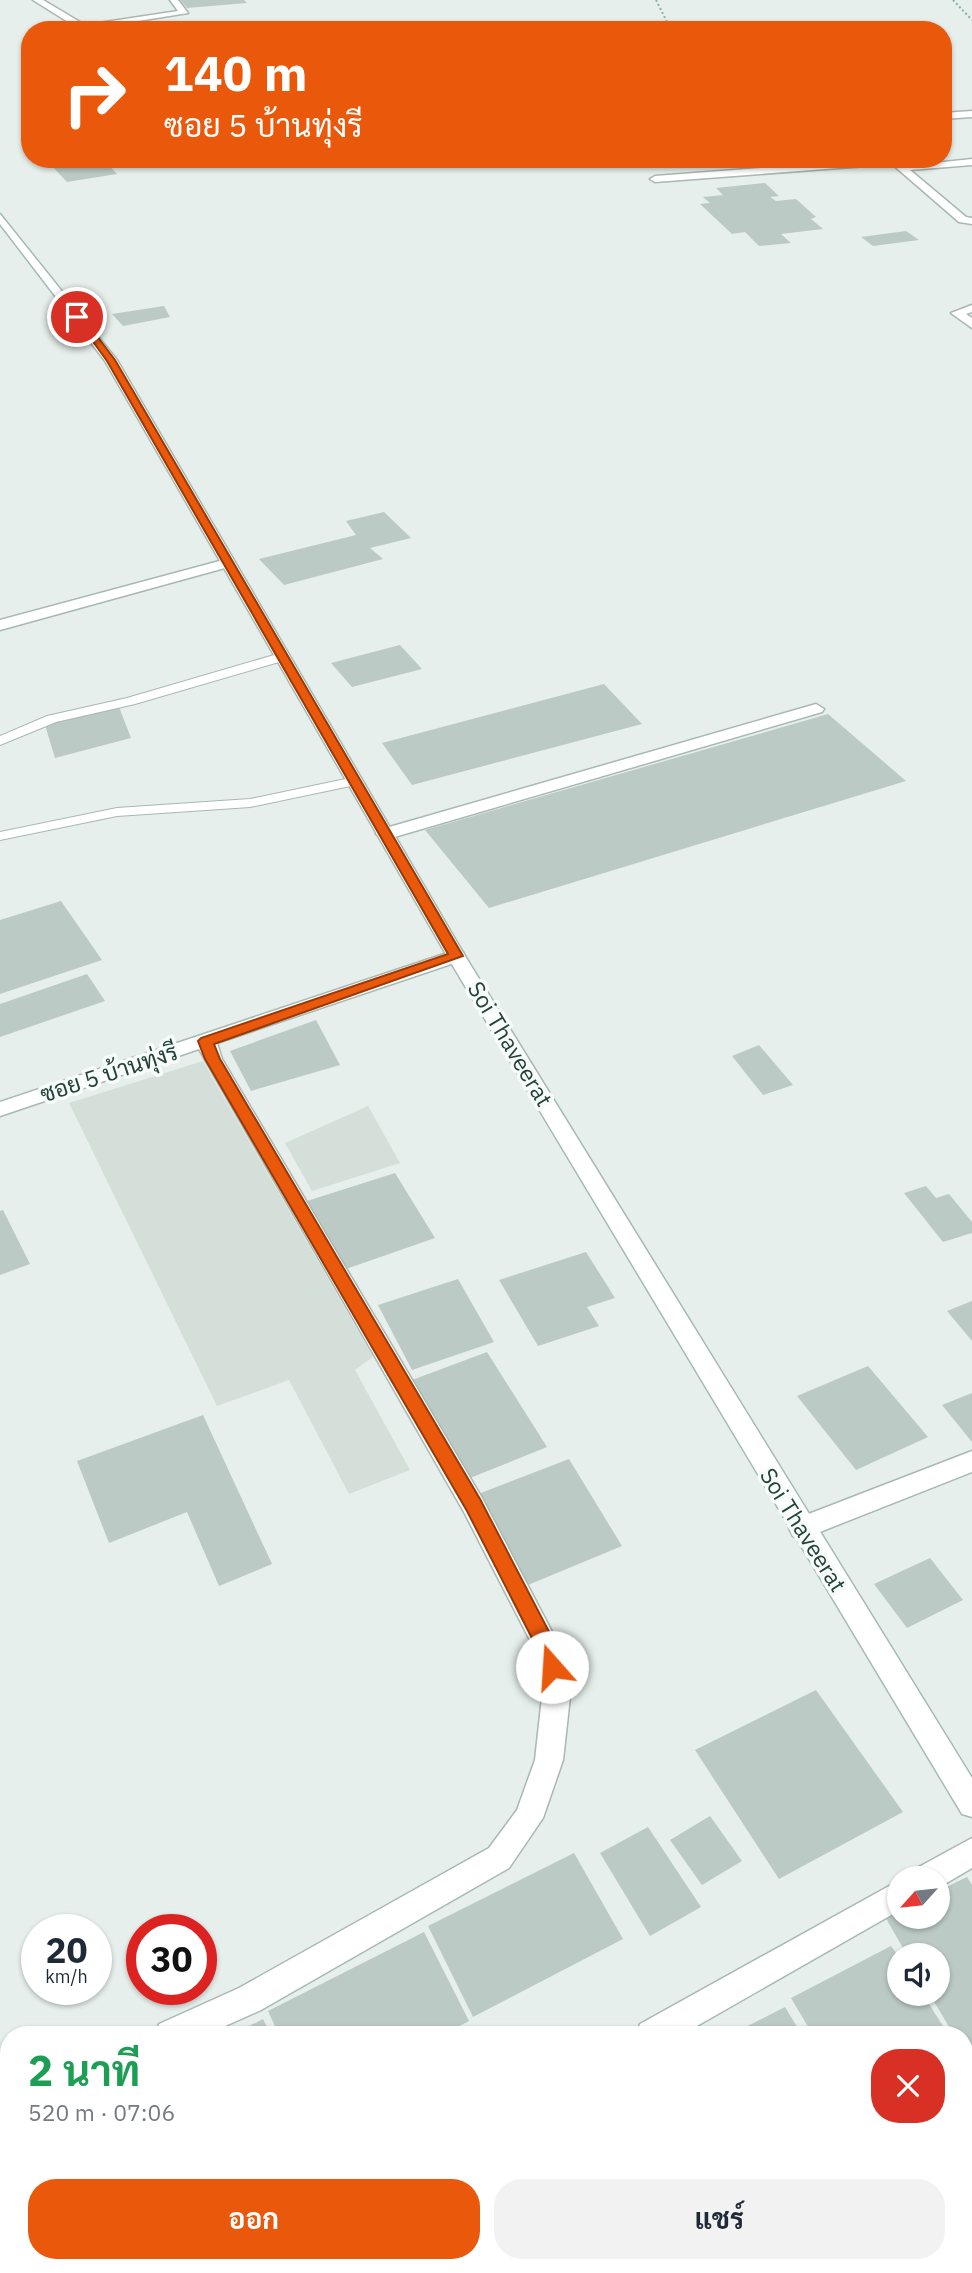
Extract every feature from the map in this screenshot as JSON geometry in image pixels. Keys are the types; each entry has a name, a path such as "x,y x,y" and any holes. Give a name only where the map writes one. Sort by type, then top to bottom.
{"street":[{"path":"37,0 72,21"},
{"path":"135,21 184,13 174,0"},
{"path":"952,115 972,114"},
{"path":"952,157 972,156"},
{"path":"952,163 972,162"},
{"path":"655,179 833,168"},
{"path":"903,168 967,220 972,228"},
{"name":"Soi Thaveerat","path":"0,217 111,360 456,956 972,1804"},
{"path":"972,308 957,313 972,324"},
{"path":"0,625 227,563"},
{"path":"385,834 816,709"},
{"name":"ซอย 5 บ้านทุ่งรี","path":"2,1105 206,1041 456,956"},
{"path":"189,2026 250,1998 499,1858 529,1818 549,1760 557,1688 547,1647 473,1505 212,1059 206,1041"},
{"path":"802,1528 972,1461"},
{"path":"948,1866 972,1852"},
{"path":"667,2026 887,1901"}],"lane":[{"path":"0,741 52,719 130,701 281,657"},
{"path":"0,836 117,812 250,803 355,781"}],"path":[{"path":"656,0 666,21"},
{"path":"953,0 972,20"}],"shaded area":[{"path":"203,1061 373,1357 355,1370 410,1470 349,1494 289,1380 217,1406 69,1103"},
{"path":"368,1106 400,1163 312,1191 285,1143"}],"building":[{"path":"180,0 244,0 247,3 187,8"},
{"path":"54,168 111,168 117,174 67,182"},
{"path":"765,183 779,196 770,197 776,201 796,199 816,217 811,219 823,229 781,234 791,243 759,246 745,232 732,234 700,204 710,203 703,197 723,195 716,188"},
{"path":"906,231 919,240 873,246 861,237"},
{"path":"164,306 170,317 123,326 112,314"},
{"path":"384,512 411,538 370,548 383,559 284,585 259,559 356,535 346,521"},
{"path":"400,645 422,669 352,687 331,663"},
{"path":"604,684 642,724 412,785 382,743"},
{"path":"119,707 131,738 55,758 45,725"},
{"path":"828,714 906,781 489,908 425,830"},
{"path":"61,901 102,960 0,994 0,920"},
{"path":"87,974 105,1001 0,1037 0,1004"},
{"path":"316,1020 340,1065 251,1091 230,1051"},
{"path":"759,1045 793,1085 763,1095 732,1056"},
{"path":"395,1173 435,1238 346,1269 307,1201"},
{"path":"926,1186 936,1198 949,1194 972,1222 972,1233 943,1242 904,1193"},
{"path":"3,1210 30,1264 0,1275 0,1211"},
{"path":"586,1252 615,1298 587,1307 599,1326 538,1346 499,1280"},
{"path":"458,1279 494,1342 412,1370 378,1305"},
{"path":"972,1301 972,1341 947,1311"},
{"path":"487,1352 547,1447 470,1478 412,1380"},
{"path":"868,1366 928,1437 856,1470 797,1396"},
{"path":"972,1393 972,1442 942,1405"},
{"path":"203,1415 272,1564 219,1586 187,1512 109,1543 77,1461"},
{"path":"569,1459 622,1546 528,1585 478,1494"},
{"path":"930,1558 963,1600 907,1628 874,1584"},
{"path":"816,1690 903,1812 779,1879 695,1750"},
{"path":"710,1816 742,1861 702,1885 670,1840"},
{"path":"648,1827 701,1907 650,1936 600,1853"},
{"path":"574,1853 623,1939 473,2017 428,1926"},
{"path":"967,1877 972,1885 972,2026 949,2026 937,2006 950,2006 950,1943 900,1943 892,1929 950,1929 950,1885"},
{"path":"424,1932 469,2021 460,2026 275,2026 268,2011"},
{"path":"887,1948 887,2006 930,2006 943,2026 808,2026 791,1998"},
{"path":"785,2007 797,2026 748,2026"},
{"path":"263,2019 266,2026 249,2026"}],"route":[{"path":"77,317 111,360 456,956 206,1041 212,1059 473,1505 547,1647 552,1667"}]}
